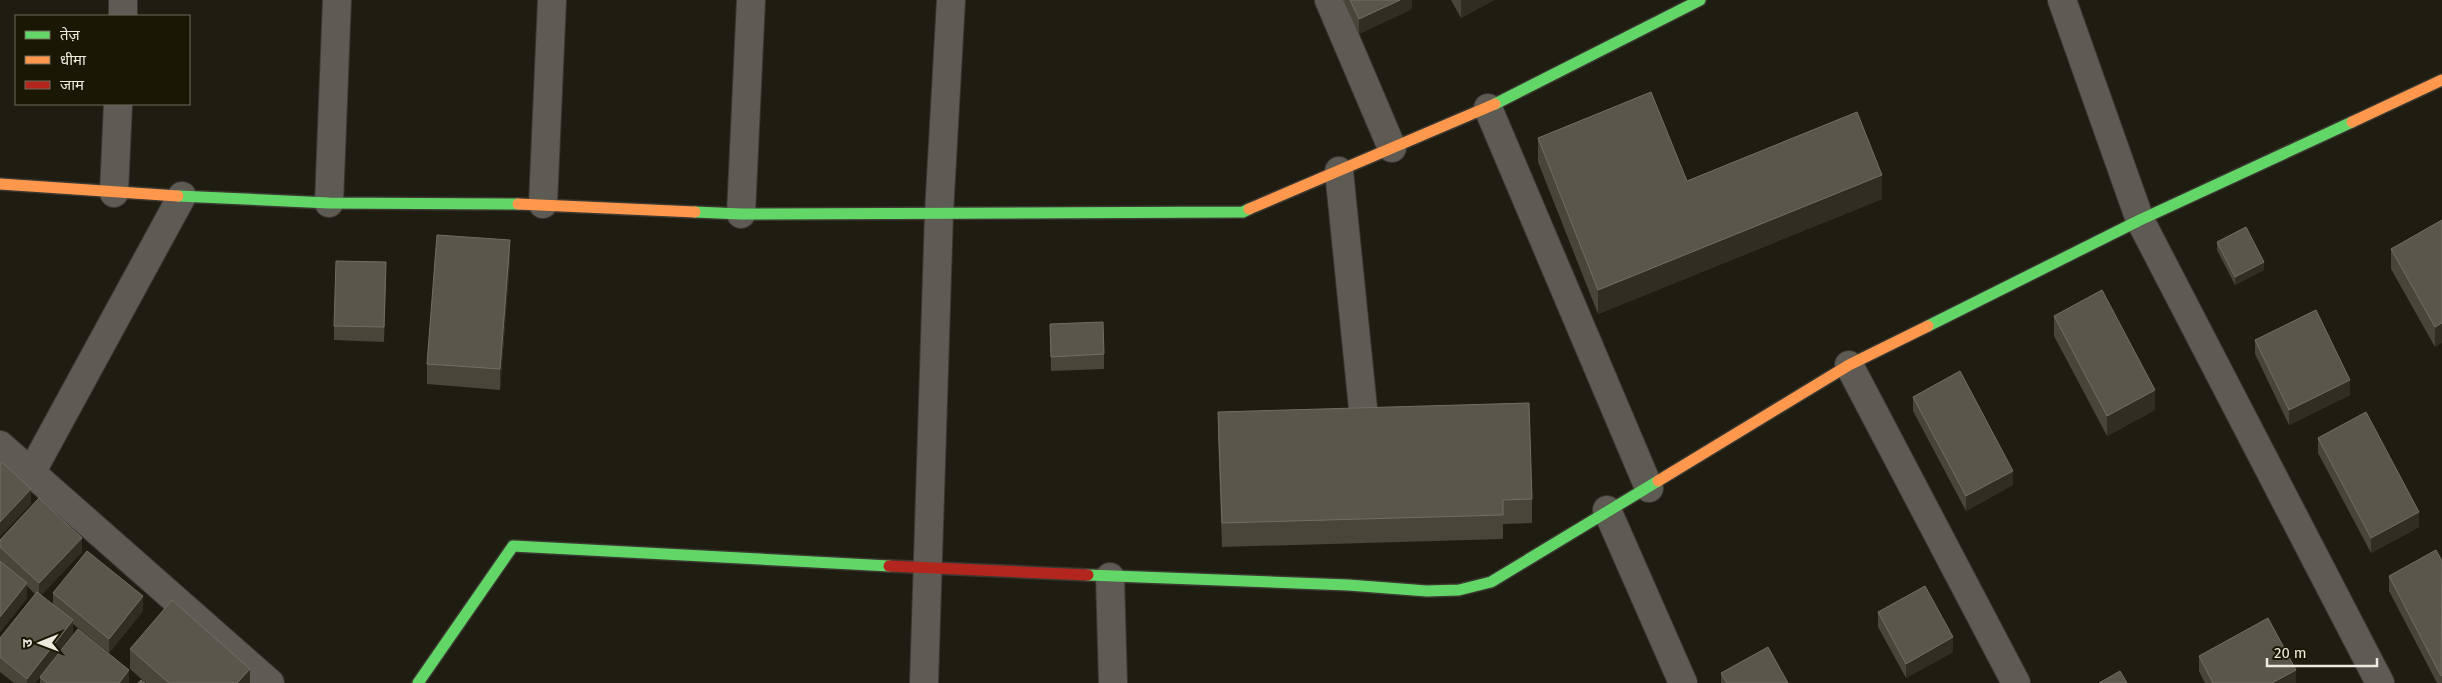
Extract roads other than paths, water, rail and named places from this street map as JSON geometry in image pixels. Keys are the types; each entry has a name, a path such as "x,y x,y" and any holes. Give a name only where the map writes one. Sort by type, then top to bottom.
{"street":[{"path":"122,15 123,0"},
{"path":"329,203 338,0"},
{"path":"543,204 552,0"},
{"path":"741,214 751,0"},
{"path":"924,683 939,213 951,0"},
{"path":"1329,0 1392,148"},
{"path":"0,184 329,203 543,204 741,214 1243,212 1488,108 1700,0"},
{"path":"2062,0 2140,220 2380,683"},
{"path":"418,683 513,546 1110,577 1462,591 1492,582 1607,510 1649,488 1849,365 2140,220 2442,80"},
{"path":"114,192 118,105"},
{"path":"1488,108 1649,488"},
{"path":"1339,171 1364,418"},
{"path":"31,473 182,196"},
{"path":"1849,365 2016,683"},
{"path":"0,445 270,683"},
{"path":"1607,510 1683,683"},
{"path":"1110,577 1113,683"}]}
